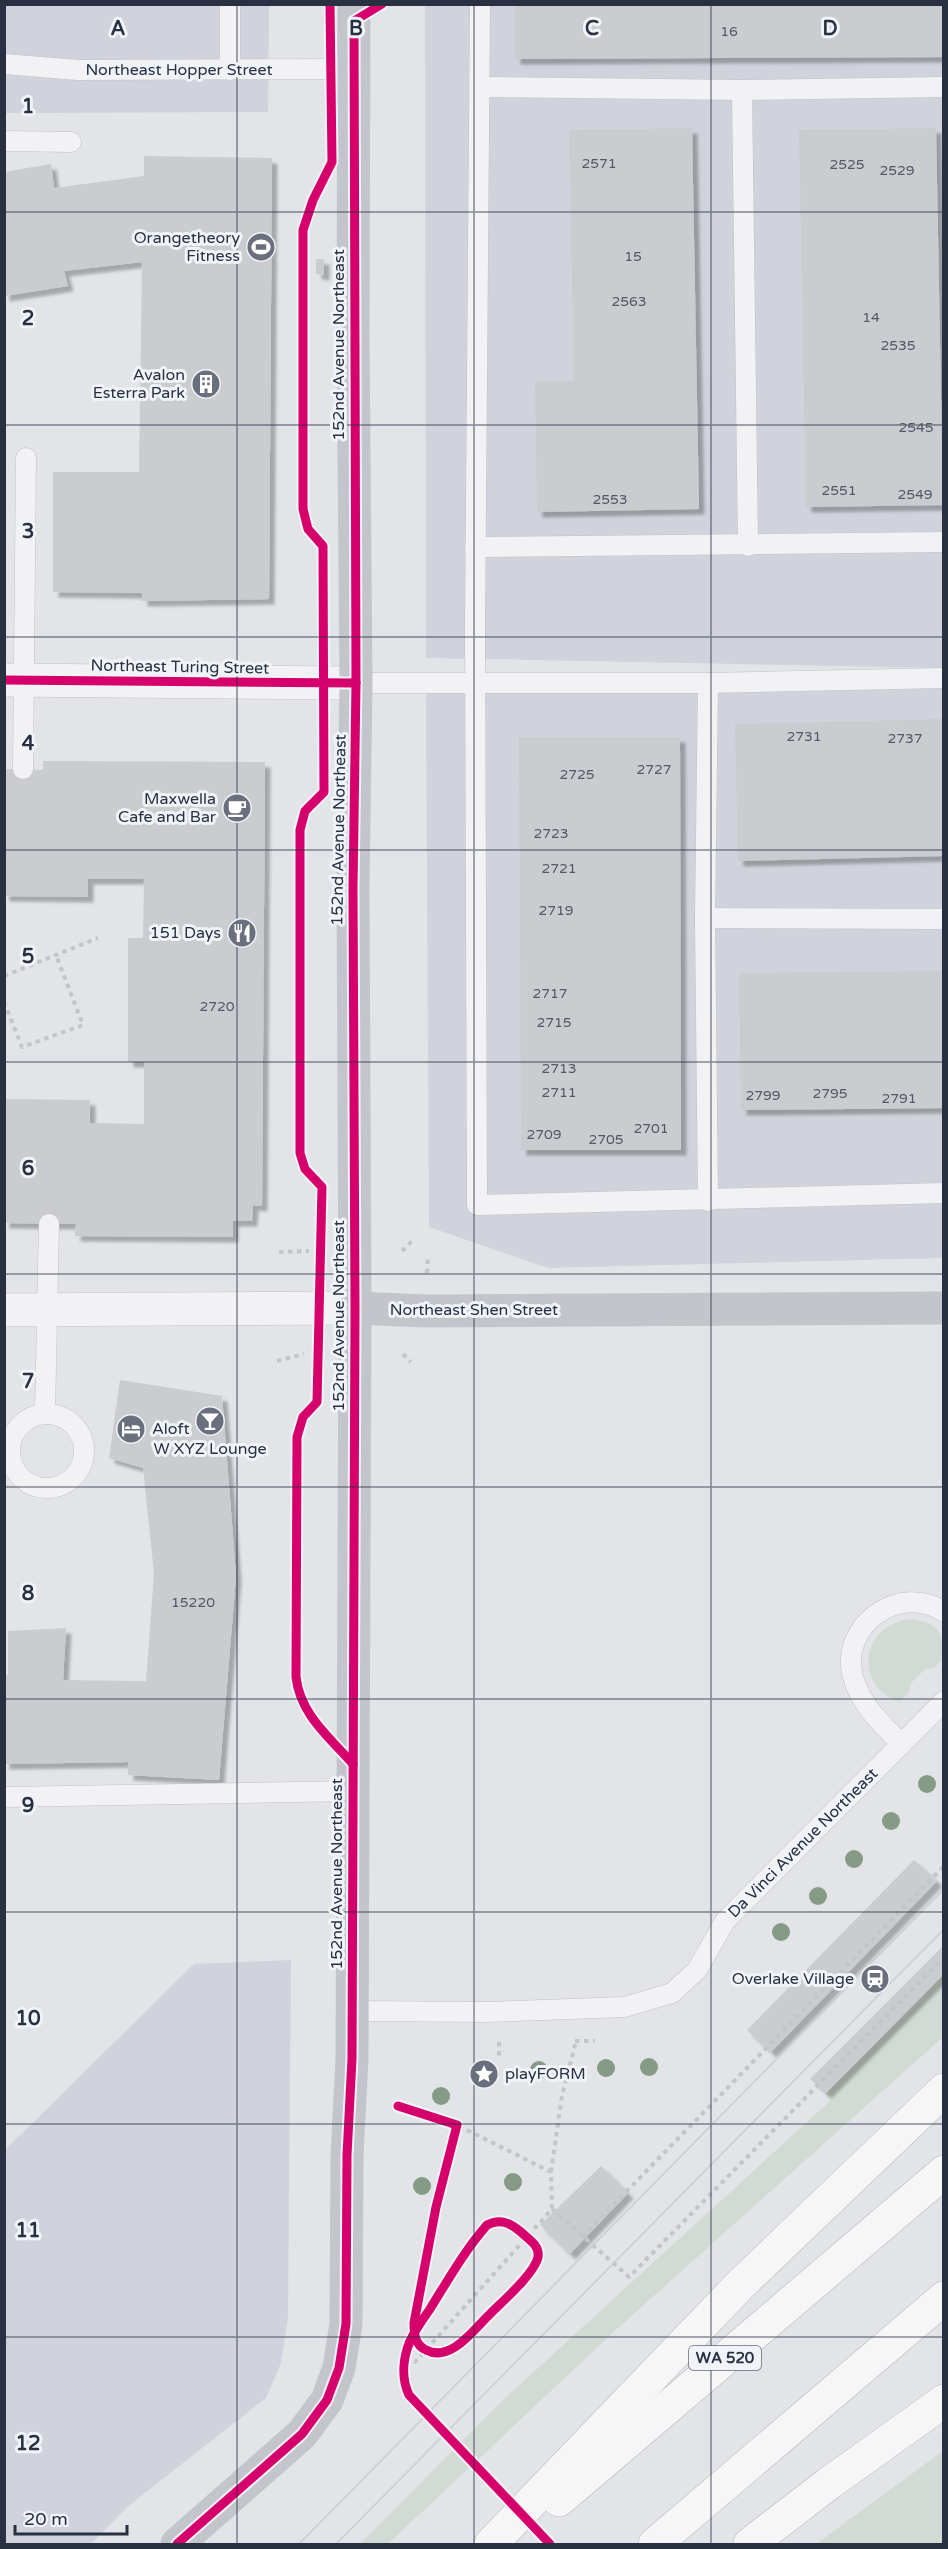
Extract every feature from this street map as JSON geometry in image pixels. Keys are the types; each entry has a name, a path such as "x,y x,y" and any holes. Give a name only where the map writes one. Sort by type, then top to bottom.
{"highway":[{"path":"491,2544 741,2284 944,2090"},
{"name":"WA 520","path":"507,2544 944,2172"},
{"path":"655,2544 944,2298"},
{"path":"750,2544 828,2484 944,2401"}],"street":[{"name":"152nd Avenue Northeast","path":"177,2544 302,2434 327,2400 339,2368 346,2324 352,2011 355,1308 354,4"},
{"name":"Northeast Turing Street","path":"15,680 356,683"},
{"name":"Northeast Shen Street","path":"4,1310 355,1308 426,1311 944,1308"}],"lane":[{"path":"230,4 231,70"},
{"path":"480,4 475,548 477,1205 708,1201 944,1193"},
{"name":"Northeast Hopper Street","path":"4,64 78,70 354,69"},
{"path":"479,87 742,90 944,87"},
{"path":"742,90 748,546"},
{"path":"4,141 71,142"},
{"path":"23,769 15,680 26,458"},
{"path":"475,548 944,542"},
{"path":"356,683 708,683 944,678"},
{"path":"708,683 705,918 708,1201"},
{"path":"705,918 944,919"},
{"path":"45,1413 49,1224"},
{"path":"902,1744 881,1724 859,1691 851,1661 853,1646 868,1619 895,1604 918,1603 944,1612"},
{"name":"Da Vinci Avenue Northeast","path":"352,2011 488,2012 625,2007 672,1994 697,1970 725,1921 944,1701"},
{"path":"4,1797 171,1786 352,1791"}],"path":[{"path":"4,976 98,938"},
{"path":"4,1002 22,1047 83,1025 56,955"},
{"path":"402,1251 413,1240"},
{"path":"279,1252 309,1251"},
{"path":"427,1273 428,1255"},
{"path":"403,1353 411,1362"},
{"path":"277,1361 304,1354"},
{"path":"582,2237 944,1866"},
{"path":"552,2209 629,2277 944,1957"},
{"path":"405,2360 415,2362 552,2209 551,2172 562,2096 576,2041"},
{"path":"499,2042 499,2057"},
{"path":"447,2122 551,2172"},
{"path":"453,2137 457,2125"},
{"path":"521,2232 536,2246"},
{"path":"417,2340 421,2347 436,2354"},
{"path":"404,2371 408,2350"}],"shaded area":[{"path":"4,5 269,5 268,112 5,113"},
{"path":"425,5 943,5 943,668 426,658"},
{"path":"426,685 943,686 943,1258 548,1268 429,1227"},
{"path":"910,1619 928,1623 938,1630 941,1636 943,1659 934,1668 925,1669 911,1683 910,1691 899,1702 884,1694 874,1683 869,1670 869,1656 873,1643 881,1632 894,1624"},
{"path":"291,1960 288,2318 281,2363 266,2398 127,2507 91,2544 5,2544 5,2150 194,1964"},
{"path":"943,1974 943,2037 618,2328 388,2544 360,2544 503,2400 831,2100 825,2094"},
{"path":"943,2451 943,2544 816,2544"}],"building":[{"path":"515,4 944,4 944,57 515,59"},
{"path":"692,128 699,509 537,512 535,382 574,381 569,130"},
{"path":"936,128 943,505 806,507 799,130"},
{"name":"Avalon Esterra Park","path":"144,156 272,158 269,599 142,601 142,593 53,592 53,472 139,472 142,262 64,271 68,286 4,296 4,172 51,164 54,188 144,176"},
{"path":"316,259 324,259 324,275 316,274"},
{"path":"944,719 944,856 738,861 735,724"},
{"path":"519,737 680,737 681,1150 521,1150"},
{"path":"43,761 265,762 262,1206 253,1205 252,1221 233,1221 233,1237 75,1236 76,1224 4,1223 4,1099 90,1100 90,1123 144,1124 144,1062 128,1062 128,938 143,938 144,879 88,879 88,897 4,896 4,769 43,770"},
{"path":"944,971 944,1108 741,1110 739,973"},
{"path":"120,1380 222,1396 236,1576 219,1780 128,1775 128,1762 4,1764 4,1675 8,1675 8,1631 66,1628 63,1680 146,1681 154,1574 143,1468 109,1458"},
{"path":"914,1860 937,1881 771,2052 747,2030"},
{"path":"944,1945 944,1974 826,2093 810,2079"},
{"path":"601,2166 628,2193 570,2254 540,2225"}],"tram line":[{"path":"299,2544 944,1889"},
{"path":"336,2544 944,1929"}],"cycle path":[{"path":"330,4 332,162 313,200 303,230 303,509 308,529 323,546 324,792 305,811 300,830 300,1153 305,1169 322,1187 317,1402 303,1417 297,1437 296,1677 309,1714 353,1764"},
{"path":"177,2544 302,2434 327,2400 339,2368 346,2324 347,2155 352,2059 355,1308 354,21 382,4"},
{"path":"4,680 356,683"},
{"path":"398,2106 457,2125 436,2207 414,2323 414,2331 415,2335 417,2342 419,2345 435,2353 444,2352 461,2342 525,2279 536,2264 538,2253 533,2243 513,2226 505,2222 487,2225 464,2255 419,2325 417,2329 414,2333 412,2337 404,2361 406,2388 409,2395 550,2544"}],"place":[{"name":"Orangetheory Fitness","path":"261,247"},
{"name":"Avalon Esterra Park","path":"206,384"},
{"name":"Maxwella Cafe and Bar","path":"237,808"},
{"name":"151 Days","path":"242,933"},
{"name":"W XYZ Lounge","path":"210,1421"},
{"name":"Aloft","path":"131,1429"},
{"name":"Overlake Village","path":"875,1979"},
{"name":"playFORM","path":"484,2074"}]}
